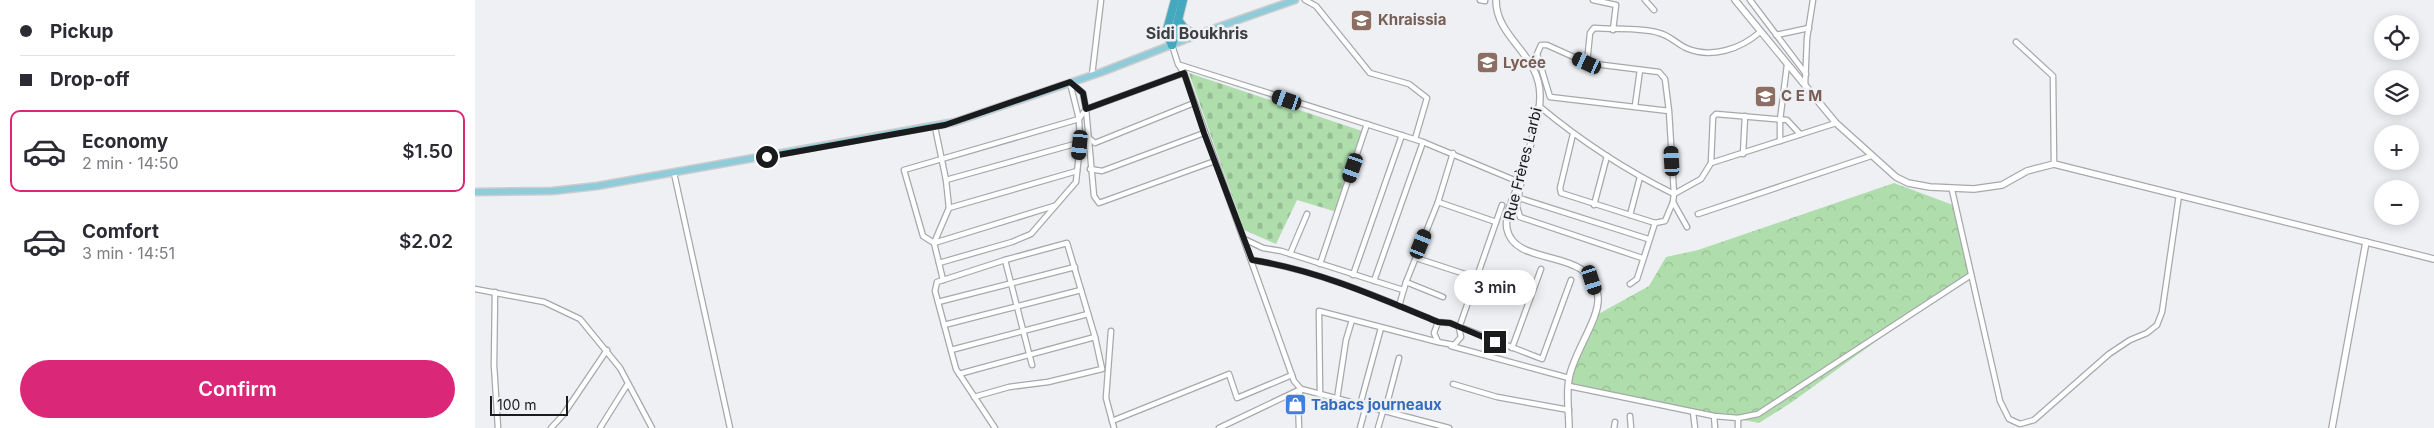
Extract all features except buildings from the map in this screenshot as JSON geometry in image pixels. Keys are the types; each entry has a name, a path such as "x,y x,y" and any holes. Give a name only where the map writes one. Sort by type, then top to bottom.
{"highway":[{"path":"1172,45 1166,33 1175,0"},
{"path":"1172,45 1183,0"},
{"path":"1178,20 1183,28 1195,35"}],"main road":[{"path":"475,192 552,190 597,186 935,127 1092,75 1195,35 1295,0"},
{"name":"Rue Frères Larbi","path":"1496,0 1500,23 1530,60 1537,73 1540,97 1516,197 1508,215 1507,230 1515,244 1531,252 1577,265 1592,280 1598,298 1593,317 1569,378"},
{"path":"1735,0 1837,123 1871,156 1896,177 1908,183 1952,190 2002,185 2027,171 2054,164 2434,259"},
{"path":"2332,428 2366,242"},
{"path":"1569,378 1569,428"}],"street":[{"path":"1092,75 1101,0"},
{"path":"1305,0 1316,6 1370,73 1409,84 1427,98 1415,139"},
{"path":"1593,0 1616,5 1613,30"},
{"path":"1645,0 1654,10"},
{"path":"1752,0 1806,74"},
{"path":"1805,86 1813,0"},
{"path":"1776,35 1809,28"},
{"path":"1587,63 1592,29 1660,33 1686,48 1705,52 1728,50 1749,42 1760,32"},
{"path":"2016,42 2053,76 2054,164"},
{"path":"1172,45 1178,64 1184,73 1292,375 1301,390 1298,400 1299,428"},
{"path":"1551,97 1537,54 1541,45 1554,48 1587,63 1640,70 1655,70 1663,75 1669,111 1673,194 1673,202 1665,221 1655,223 1594,205 1559,191 1573,134"},
{"path":"1178,64 1415,139 1453,153 1519,182"},
{"path":"1780,141 1780,120 1787,65"},
{"path":"1635,106 1640,70"},
{"path":"1056,205 934,242 923,236 904,170 1079,119 1086,109 1184,73"},
{"path":"1070,82 1083,93 1094,196 1099,203 1215,161"},
{"path":"939,263 1012,242 1031,234 1076,182 1080,145 1079,119 1070,82"},
{"path":"1540,97 1669,111"},
{"path":"1089,139 1095,143 1194,104"},
{"path":"1539,106 1573,134 1639,177 1673,194"},
{"path":"1673,194 1701,179 1711,163 1714,114 1791,122 1799,134"},
{"path":"1743,154 1745,116"},
{"path":"1711,163 1837,123"},
{"path":"1320,264 1367,124"},
{"path":"935,127 946,180 949,208 934,242 943,280"},
{"path":"1091,169 1102,171 1204,133"},
{"path":"1353,275 1402,135"},
{"path":"946,180 1071,145 1080,145 1089,139"},
{"path":"1374,281 1423,142"},
{"path":"1399,306 1415,258 1438,202 1453,153"},
{"path":"1594,205 1607,156"},
{"path":"1698,214 1871,156"},
{"path":"949,208 1077,171"},
{"path":"674,173 730,428"},
{"path":"1521,173 1516,197 1520,217 1642,258"},
{"path":"1630,215 1639,177"},
{"path":"1952,190 2000,401 2009,420 2020,426 2034,420 2109,354 2130,340 2147,333 2157,325 2162,312 2179,195"},
{"path":"1516,197 1648,239"},
{"path":"1438,202 1496,222"},
{"path":"1673,202 1687,228"},
{"path":"1320,394 1319,311 1454,346 1461,337 1459,328 1502,205"},
{"path":"1290,254 1307,214"},
{"path":"1630,284 1637,279 1648,239 1655,223"},
{"path":"1244,239 1263,248 1290,254 1403,290"},
{"path":"974,397 1009,387 1048,382 1101,369 1095,337 1067,243 1005,260 937,282 935,291 959,374 974,397 995,428"},
{"path":"1415,258 1477,278"},
{"path":"1005,260 1032,365"},
{"path":"1252,260 1284,265 1349,286 1438,322 1450,323 1542,360 1571,280"},
{"path":"938,302 1075,267"},
{"path":"1512,348 1541,269"},
{"path":"1569,386 1714,416 1737,418 1758,414 1971,276"},
{"path":"1406,282 1443,297"},
{"path":"475,289 544,302 580,319 620,368 627,385 652,428"},
{"path":"944,325 1081,290"},
{"path":"495,292 494,365 498,428"},
{"path":"951,350 1088,314"},
{"path":"1337,399 1346,340 1352,320"},
{"path":"1438,322 1434,333 1438,342"},
{"path":"1360,404 1381,328"},
{"path":"1111,331 1106,398 1114,428"},
{"path":"959,374 1095,337"},
{"path":"1438,342 1569,378"},
{"path":"551,428 563,415 607,350"},
{"path":"1378,428 1399,358"},
{"path":"1112,421 1229,374 1237,398 1292,375"},
{"path":"1453,384 1497,397 1569,410"},
{"path":"600,428 627,385"},
{"path":"1219,428 1301,390 1449,428"},
{"path":"1359,428 1366,406"},
{"path":"1693,412 1695,428"},
{"path":"1630,416 1631,428"},
{"path":"1714,416 1715,428"},
{"path":"1737,418 1738,428"}],"green space":[{"path":"1189,73 1365,132 1337,212 1297,200 1276,244 1244,230"},
{"path":"1894,183 1953,205 1969,274 1792,402 1759,423 1569,386 1569,378 1593,317 1649,286 1666,257 1698,250"}],"place":[{"name":"Khraissia","path":"1362,20"},
{"name":"Lycée","path":"1487,63"},
{"name":"C E M","path":"1765,96"},
{"name":"Tabacs journeaux","path":"1295,405"}],"district":[{"name":"Sidi Boukhris","path":"1197,33"}],"route":[{"path":"767,157 945,125 1070,82 1083,93 1086,109 1184,73 1204,133 1252,260 1284,265 1349,286 1438,322 1450,323 1495,342"}]}
